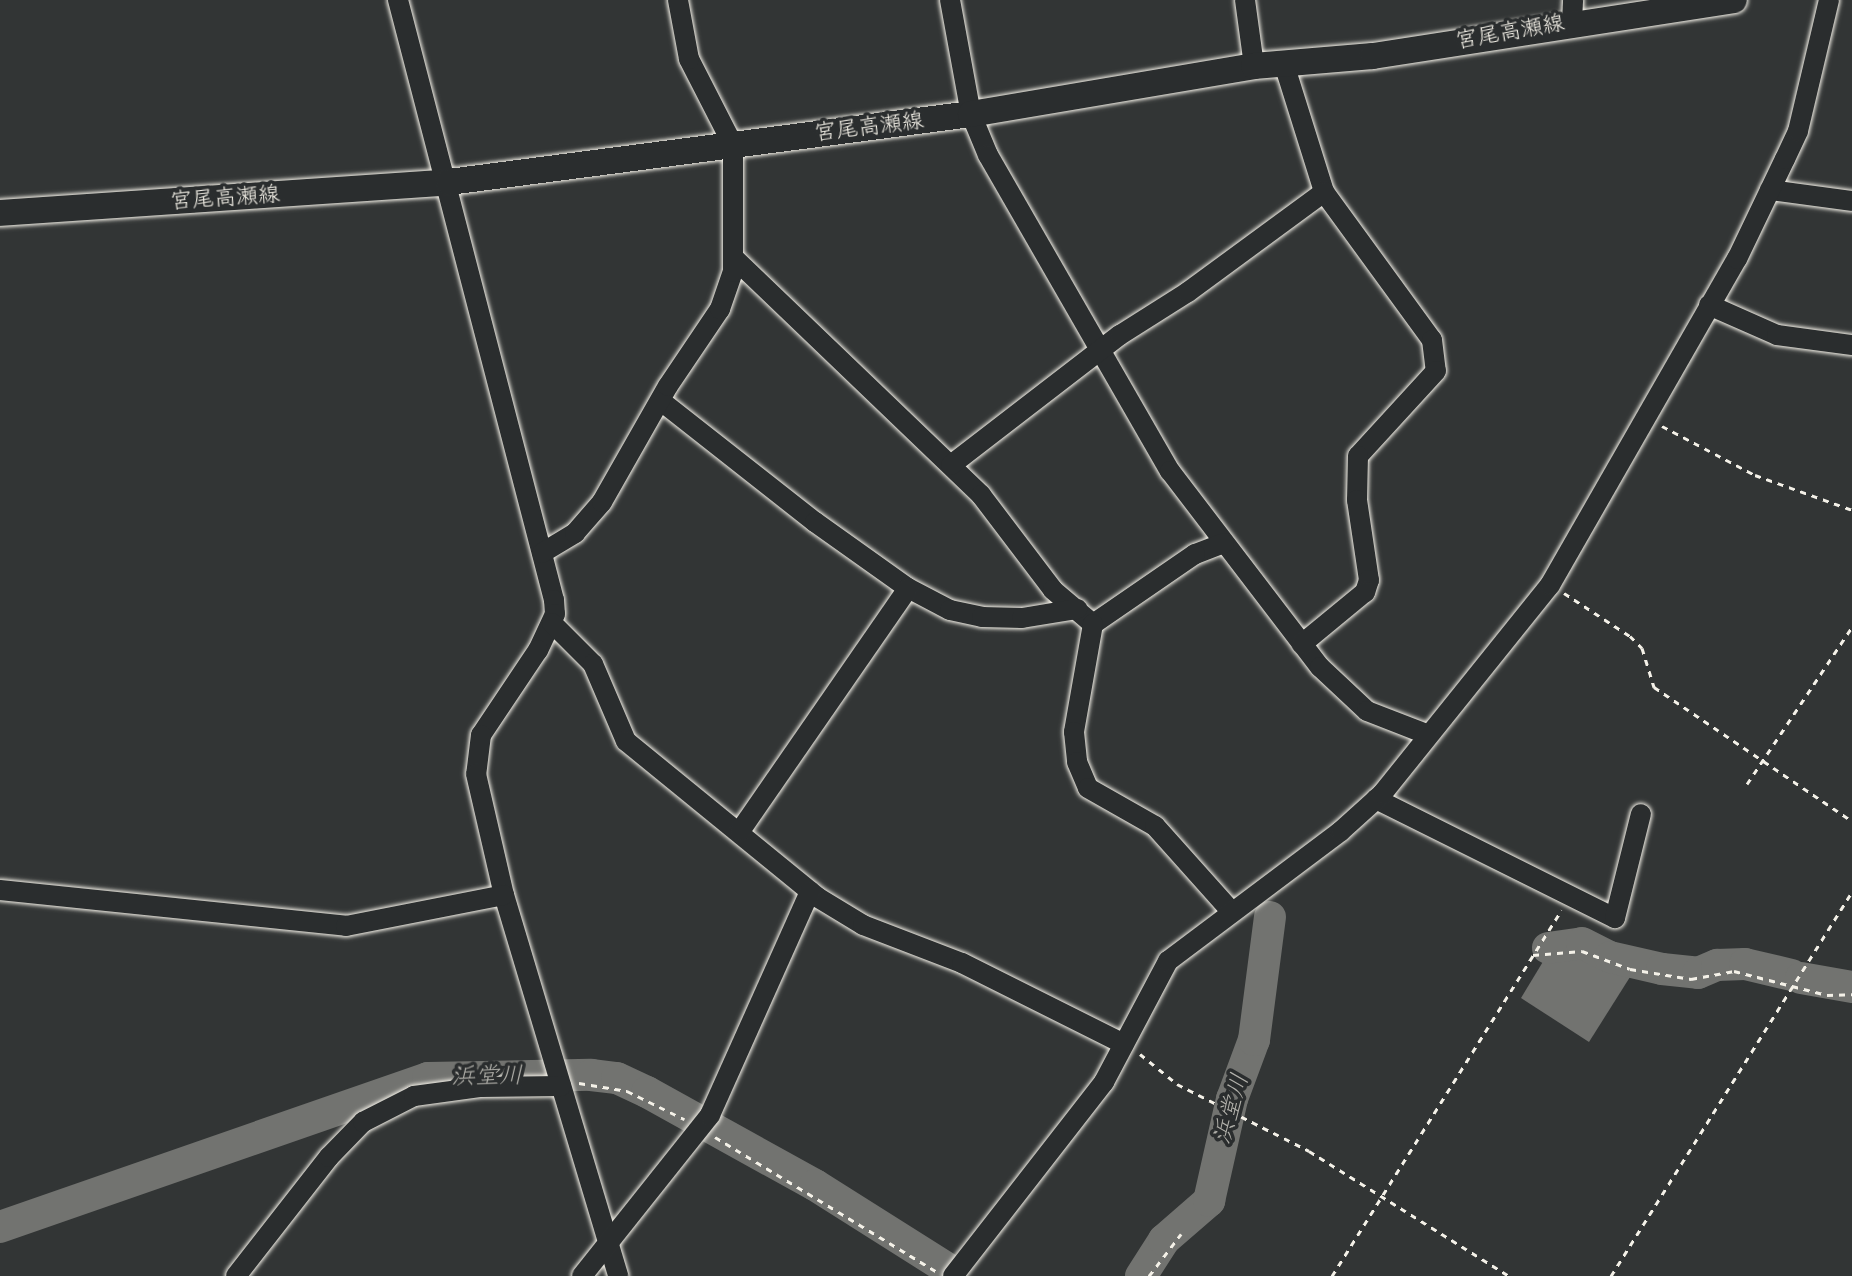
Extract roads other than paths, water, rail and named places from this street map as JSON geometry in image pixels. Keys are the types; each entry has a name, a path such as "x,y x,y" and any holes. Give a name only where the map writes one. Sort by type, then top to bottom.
{"main road":[{"name":"宮尾高瀬線","path":"0,213 449,182 971,114 1254,66 1373,56 1572,11 1734,0"}],"street":[{"path":"398,0 422,105 449,182 478,318 554,600 552,623 477,746 476,774 504,895 618,1276"},
{"path":"542,553 587,522 720,309 735,259 733,145 689,59 678,0"},
{"path":"950,0 971,114 988,155 1170,471 1302,644 1367,711 1429,735"},
{"path":"1245,0 1254,66"},
{"path":"953,1276 1104,1082 1168,961 1341,831 1376,799 1550,585 1709,305 1770,190 1798,131 1829,0"},
{"path":"1284,64 1324,192 1432,340 1436,371 1358,456 1357,500 1369,580 1365,592 1302,644"},
{"path":"1770,190 1852,201"},
{"path":"951,465 1099,351 1324,192"},
{"path":"735,259 981,495 1053,590 1093,624"},
{"path":"1709,305 1777,335 1852,345"},
{"path":"661,401 908,588 950,610 982,617 1077,609"},
{"path":"1224,543 1195,554 1093,624 1074,732 1077,762 1088,788 1176,844 1209,891 1231,911"},
{"path":"740,831 908,588"},
{"path":"552,623 593,664 626,741 810,891 863,925 962,963 1124,1044"},
{"path":"1376,799 1615,918 1641,814"},
{"path":"0,890 346,926 504,895"},
{"path":"582,1276 704,1124 810,891"},
{"path":"236,1276 329,1157 363,1122 414,1096 558,1079"}],"waterway":[{"name":"浜堂川","path":"1141,1276 1164,1240 1209,1201 1232,1099 1254,1040 1270,917"},
{"name":"浜堂川","path":"1548,948 1582,943 1610,957 1662,969 1698,973 1717,965 1745,964 1792,975"},
{"name":"浜堂川","path":"1801,978 1852,987"},
{"name":"浜堂川","path":"0,1227 428,1078 591,1075 617,1078 647,1092 815,1185 948,1269"}]}
